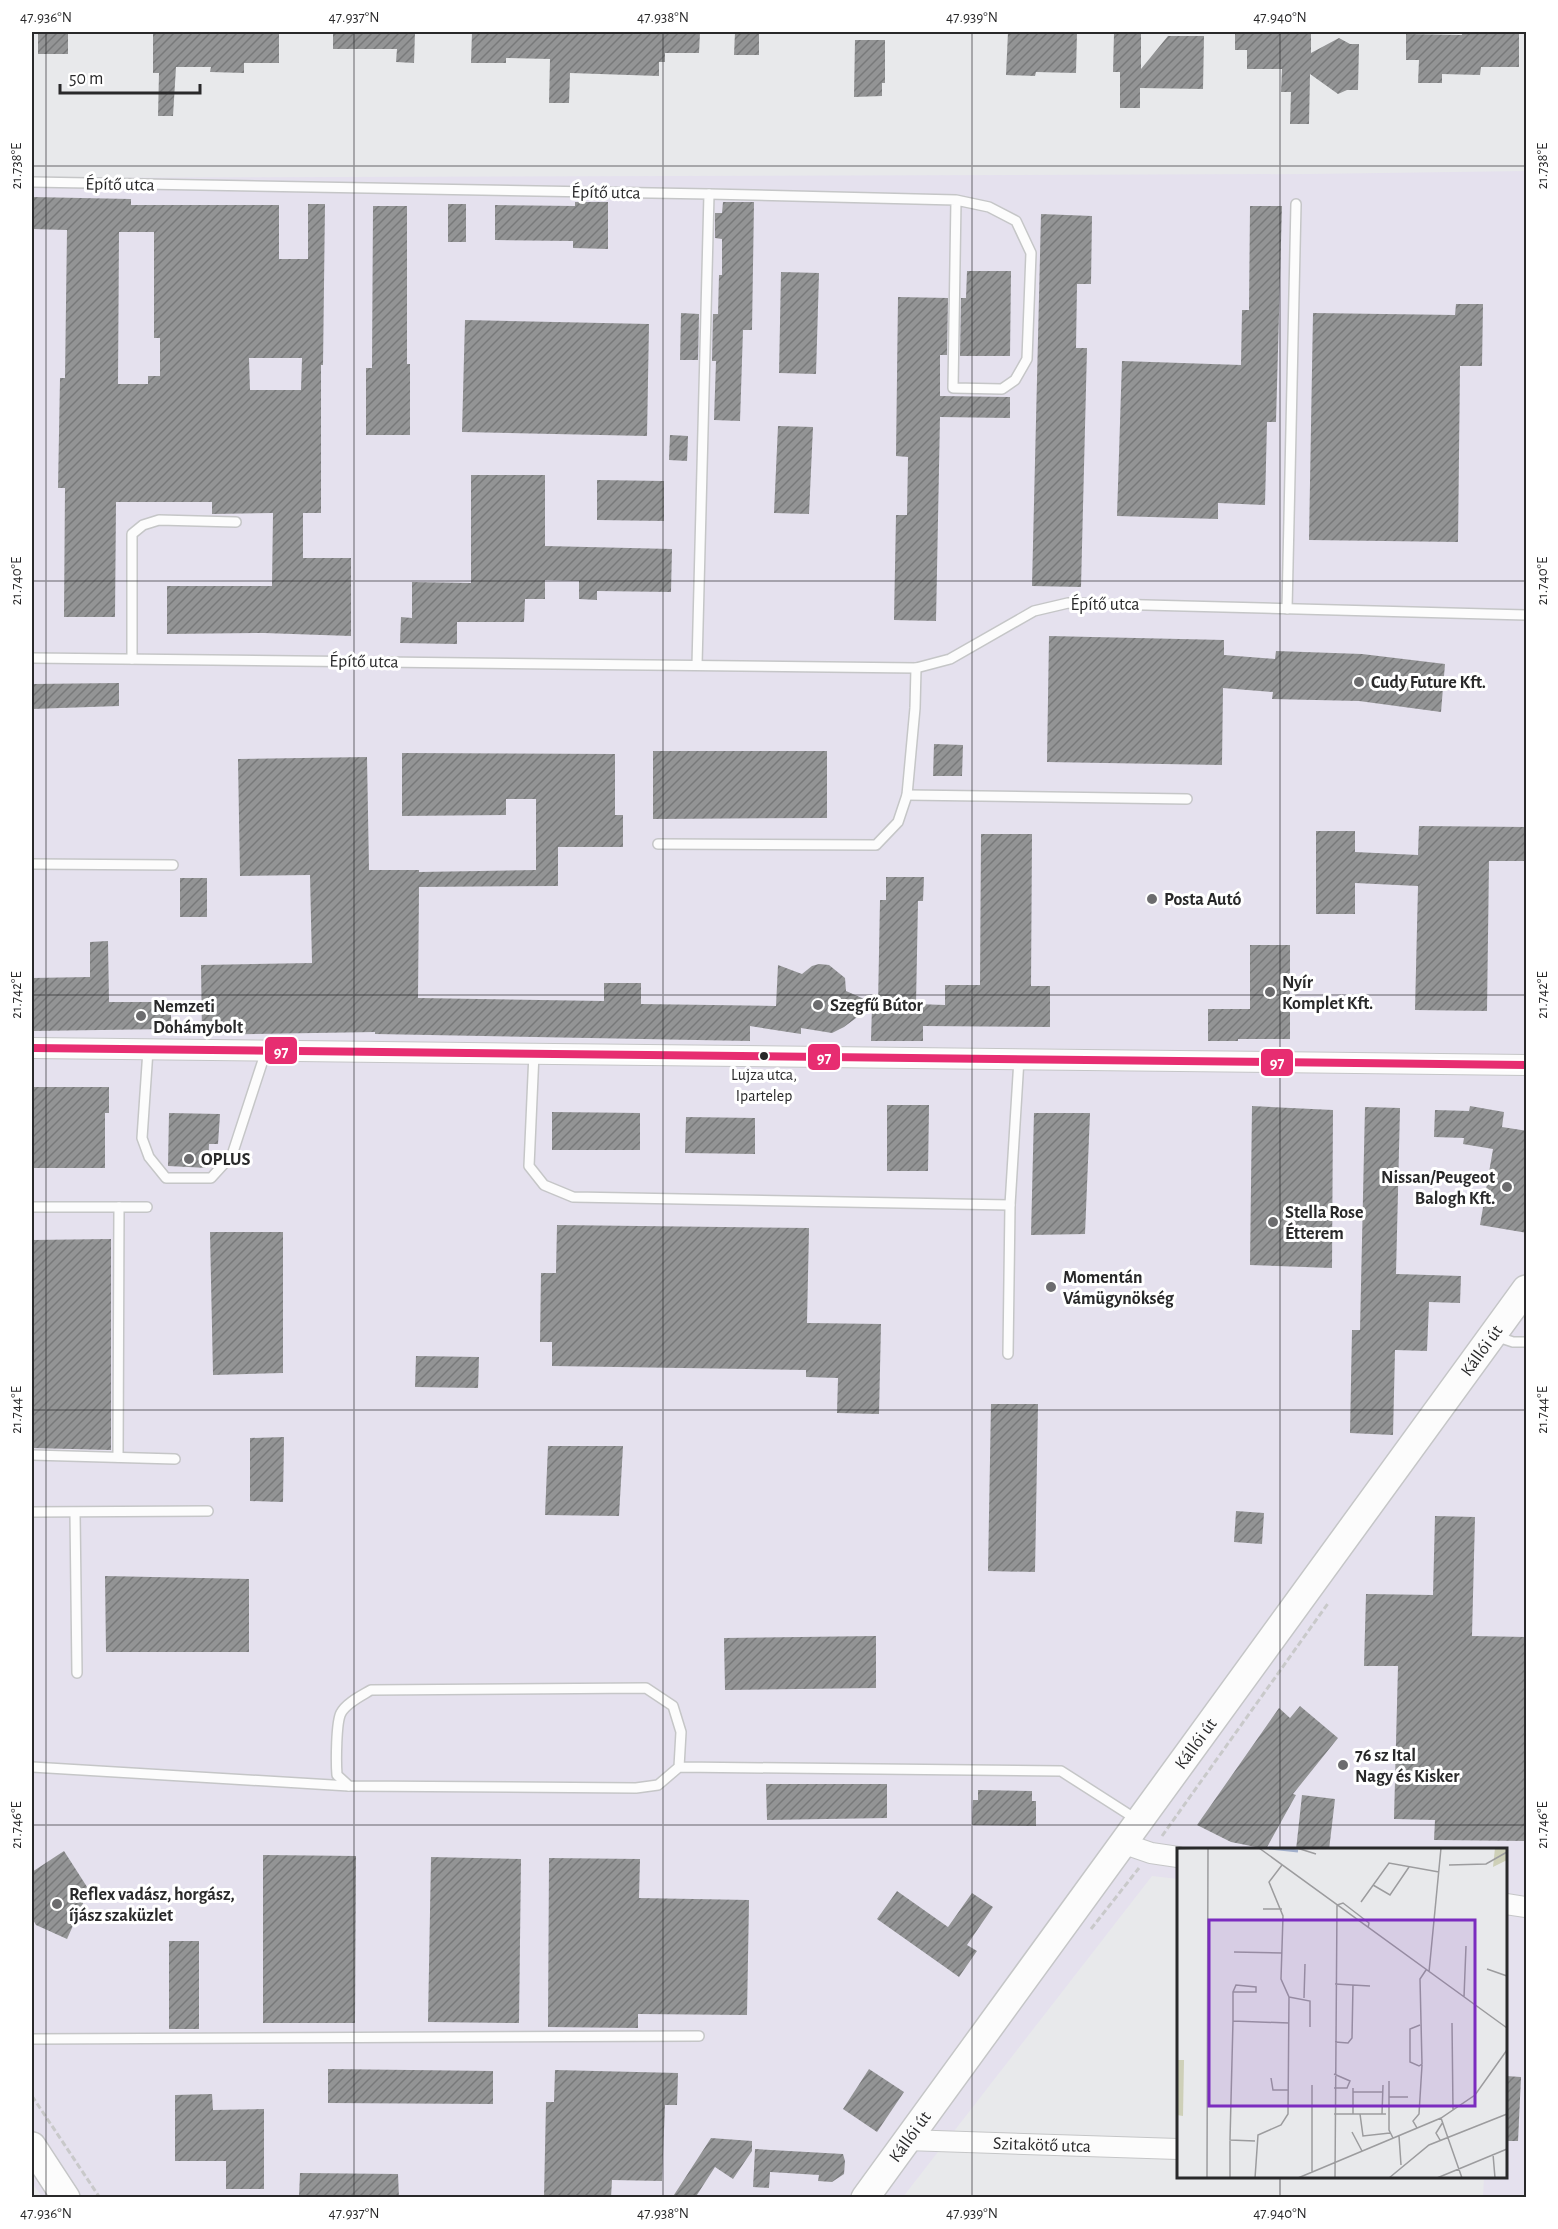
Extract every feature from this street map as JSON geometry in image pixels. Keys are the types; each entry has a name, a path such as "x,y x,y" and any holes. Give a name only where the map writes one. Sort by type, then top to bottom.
{"main road":[{"name":"Kállói út","path":"864,2198 1527,1289"},
{"path":"32,2146 66,2198"}],"street":[{"path":"32,1048 1527,1065"},
{"path":"1122,1843 1150,1853 1177,1857"},
{"path":"1507,1904 1527,1907"},
{"name":"Szitakötő utca","path":"906,2140 1177,2149"}],"lane":[{"name":"Építő utca","path":"32,182 956,200 990,207 1016,221 1030,253 1027,359 1015,380 1002,389 953,388 956,200"},
{"path":"697,665 709,194"},
{"path":"1287,609 1296,204"},
{"path":"132,659 132,534 143,525 159,520 236,522"},
{"name":"Építő utca","path":"32,658 916,668 950,659 1034,611 1068,603 1527,615"},
{"path":"658,844 876,846 898,822 907,795 915,708 916,668"},
{"path":"907,795 1187,799"},
{"path":"32,864 173,865"},
{"path":"148,1050 142,1138 149,1157 166,1178 211,1178 232,1155 266,1051"},
{"path":"534,1053 530,1166 544,1185 573,1197 1010,1205"},
{"path":"1008,1354 1010,1205 1019,1059"},
{"path":"32,1207 147,1207"},
{"path":"117,1457 119,1207"},
{"path":"1493,1335 1513,1342 1526,1343"},
{"path":"32,1455 175,1459"},
{"path":"32,1512 208,1511"},
{"path":"75,1513 77,1673"},
{"path":"349,1786 337,1775 336,1760 341,1714 370,1690 646,1688 673,1706 681,1732 679,1767"},
{"path":"32,1767 349,1786 636,1788 658,1785 679,1767 1061,1772 1138,1820"},
{"path":"32,2039 699,2036"}],"path":[{"path":"32,2096 100,2198"}],"shaded area":[{"path":"1526,171 1526,2197 1483,2197 1484,2178 1507,2178 1507,1848 1177,1848 1177,1879 1152,1876 903,2197 43,2198 32,2183 32,178 1310,174"}],"building":[{"path":"38,32 68,32 68,54 38,54"},
{"path":"153,32 279,32 279,63 244,63 244,73 210,72 211,67 176,67 173,116 158,116 159,73 153,73"},
{"path":"333,32 415,32 414,63 396,62 397,49 333,49"},
{"path":"472,32 700,32 699,53 665,53 665,62 659,62 659,76 570,73 569,103 549,103 550,59 506,58 506,63 471,63"},
{"path":"735,32 759,32 759,55 734,55"},
{"path":"1008,32 1077,32 1076,73 1036,72 1035,76 1006,75"},
{"path":"1235,32 1311,33 1311,53 1339,38 1350,44 1359,44 1358,90 1347,90 1338,94 1310,74 1309,124 1290,124 1291,92 1281,92 1282,69 1247,69 1247,50 1235,50"},
{"path":"1462,32 1519,32 1519,67 1481,67 1480,75 1442,74 1442,83 1418,83 1419,60 1406,60 1406,34 1462,35"},
{"path":"1114,33 1141,33 1141,69 1168,36 1204,36 1203,89 1140,88 1140,108 1120,108 1120,72 1113,72"},
{"path":"855,40 885,40 885,83 882,83 882,96 854,97"},
{"path":"32,197 131,199 131,205 279,205 279,259 308,259 308,204 325,204 323,365 321,365 321,513 303,513 303,558 351,558 351,636 264,633 167,634 167,586 272,586 273,513 212,514 212,502 116,502 115,617 64,617 65,488 58,488 60,378 65,378 67,230 32,229","holes":["119,232 154,232 154,338 160,338 160,376 148,376 148,384 118,384","249,358 302,358 301,390 250,390"]},
{"path":"575,202 608,202 608,249 573,248 573,241 495,240 495,205 575,206"},
{"path":"723,202 754,202 752,330 743,330 740,421 714,420 716,361 712,361 713,314 718,314 719,275 722,275 722,239 715,238 715,213 722,213"},
{"path":"448,204 466,204 466,242 448,242"},
{"path":"373,206 407,206 407,364 410,364 410,435 366,435 366,368 372,368"},
{"path":"1250,206 1282,206 1276,422 1267,422 1265,505 1218,503 1218,519 1117,516 1122,361 1241,365 1242,310 1249,310"},
{"path":"1041,214 1092,216 1091,284 1077,284 1076,348 1087,348 1081,587 1032,586"},
{"path":"967,271 1011,271 1010,356 960,356 961,298 966,298"},
{"path":"781,272 819,273 816,374 779,373"},
{"path":"898,297 948,298 947,355 940,355 940,396 1010,397 1010,418 940,417 936,621 894,620 896,515 907,515 908,457 896,456"},
{"path":"1456,304 1483,304 1482,366 1460,366 1458,542 1309,540 1313,313 1455,315"},
{"path":"681,313 699,314 698,360 680,360"},
{"path":"465,320 649,324 647,436 462,432"},
{"path":"778,426 813,427 809,514 774,513"},
{"path":"670,435 688,436 687,461 669,460"},
{"path":"471,475 545,475 545,546 672,549 671,592 597,591 597,600 579,599 579,581 545,580 545,599 525,599 524,622 457,622 457,644 400,643 401,617 412,618 412,582 471,583"},
{"path":"597,480 664,481 664,521 597,520"},
{"path":"1049,636 1224,640 1224,655 1275,659 1276,651 1362,654 1445,664 1441,712 1359,701 1272,699 1273,692 1223,688 1222,765 1047,762"},
{"path":"119,683 119,706 32,709 32,684"},
{"path":"934,744 963,745 962,776 933,776"},
{"path":"653,751 827,751 827,818 653,819"},
{"path":"402,753 615,754 615,815 623,815 623,847 558,847 558,886 419,887 418,998 604,1001 604,983 641,983 641,1004 776,1006 778,965 802,974 812,966 819,964 829,965 845,978 846,991 878,1005 880,900 886,900 886,877 924,877 923,901 918,901 916,1004 945,1005 945,985 980,985 981,834 1032,834 1031,986 1050,986 1050,1027 923,1026 923,1041 871,1041 872,1006 832,1033 801,1028 801,1034 750,1026 750,1041 375,1034 375,1032 202,1035 201,965 312,963 310,875 240,876 238,759 367,757 369,870 419,870 419,872 536,870 536,799 506,799 506,815 402,816"},
{"path":"1419,826 1527,827 1527,861 1489,861 1487,1011 1415,1010 1418,886 1355,883 1355,914 1316,914 1316,831 1355,831 1355,852 1418,855"},
{"path":"180,878 207,878 207,917 180,917"},
{"path":"108,941 109,1002 171,1002 171,1029 32,1031 32,978 90,977 90,942"},
{"name":"Nyír Komplet Kft.","path":"1250,945 1290,945 1290,1039 1208,1041 1208,1009 1250,1009"},
{"path":"32,1087 109,1087 109,1113 105,1113 105,1168 32,1168"},
{"path":"887,1105 929,1105 928,1171 887,1171"},
{"path":"1252,1106 1333,1110 1332,1268 1250,1265"},
{"name":"Nissan/Peugeot Balogh Kft.","path":"1470,1106 1504,1112 1502,1127 1527,1131 1527,1233 1480,1225 1493,1149 1463,1144 1464,1138 1434,1137 1435,1110 1469,1111"},
{"path":"1365,1107 1400,1108 1396,1274 1461,1276 1460,1303 1429,1302 1427,1351 1395,1350 1393,1435 1350,1433 1352,1330 1360,1330"},
{"path":"552,1112 640,1113 640,1150 552,1150"},
{"path":"169,1113 220,1114 218,1144 209,1144 208,1168 168,1166"},
{"path":"1034,1113 1090,1113 1085,1234 1031,1235"},
{"path":"686,1117 755,1118 755,1154 685,1153"},
{"path":"557,1225 809,1228 807,1323 881,1324 879,1414 837,1413 838,1378 806,1377 806,1370 552,1366 552,1342 540,1342 541,1273 556,1273"},
{"path":"210,1232 283,1232 283,1373 213,1375"},
{"path":"111,1239 111,1450 32,1448 32,1240"},
{"path":"416,1356 479,1357 478,1388 415,1387"},
{"path":"991,1404 1038,1404 1035,1572 988,1571"},
{"path":"284,1437 283,1502 250,1501 250,1438"},
{"path":"548,1446 623,1446 619,1516 545,1515"},
{"path":"1236,1511 1264,1513 1262,1544 1234,1542"},
{"path":"1435,1516 1475,1517 1472,1636 1527,1637 1527,1841 1434,1840 1435,1820 1394,1819 1398,1666 1364,1666 1366,1594 1433,1595"},
{"path":"105,1576 249,1579 249,1652 106,1652"},
{"path":"876,1636 876,1688 725,1690 724,1638"},
{"path":"1300,1706 1338,1738 1293,1794 1296,1795 1267,1848 1231,1842 1197,1825 1279,1708 1290,1718"},
{"path":"766,1784 887,1784 887,1818 767,1820"},
{"path":"978,1790 1032,1791 1032,1801 1036,1801 1036,1826 972,1825 973,1800 978,1800"},
{"path":"1302,1795 1335,1799 1329,1848 1296,1848"},
{"name":"Reflex vadász, horgász, íjász szaküzlet","path":"64,1851 89,1890 67,1939 36,1925 32,1918 32,1872"},
{"path":"263,1855 356,1856 355,2023 263,2023"},
{"path":"431,1857 521,1859 519,2023 428,2022"},
{"path":"549,1858 640,1859 639,1898 749,1900 747,2015 638,2014 638,2028 548,2027"},
{"path":"897,1891 948,1927 972,1893 993,1907 967,1945 977,1951 959,1977 877,1919"},
{"path":"169,1941 199,1941 199,2029 169,2029"},
{"path":"328,2069 493,2071 493,2104 328,2103"},
{"path":"869,2069 904,2092 877,2132 843,2109"},
{"path":"555,2070 678,2073 677,2105 665,2105 662,2181 612,2180 611,2198 544,2198 546,2102 554,2102"},
{"path":"1507,2076 1521,2077 1518,2141 1507,2141"},
{"path":"212,2094 213,2110 264,2109 264,2189 226,2189 226,2161 175,2161 175,2095"},
{"path":"711,2138 752,2141 752,2151 733,2179 715,2167 695,2198 672,2198"},
{"path":"755,2149 843,2154 844,2174 832,2182 818,2181 819,2175 770,2172 769,2188 753,2187"},
{"path":"300,2173 398,2174 399,2198 299,2198"}],"transit line":[{"name":"97","path":"32,1048 1526,1065"}],"place":[{"name":"Cudy Future Kft.","path":"1359,682"},
{"name":"Posta Autó","path":"1152,899"},
{"name":"Nyír Komplet Kft.","path":"1270,992"},
{"name":"Szegfű Bútor","path":"818,1005"},
{"name":"Nemzeti Dohámybolt","path":"141,1016"},
{"name":"Lujza utca, Ipartelep","path":"764,1056"},
{"name":"OPLUS","path":"189,1159"},
{"name":"Nissan/Peugeot Balogh Kft.","path":"1507,1187"},
{"name":"Stella Rose Étterem","path":"1273,1222"},
{"name":"Momentán Vámügynökség","path":"1051,1287"},
{"name":"76 sz Ital Nagy és Kisker","path":"1343,1765"},
{"name":"Reflex vadász, horgász, íjász szaküzlet","path":"57,1904"}]}
